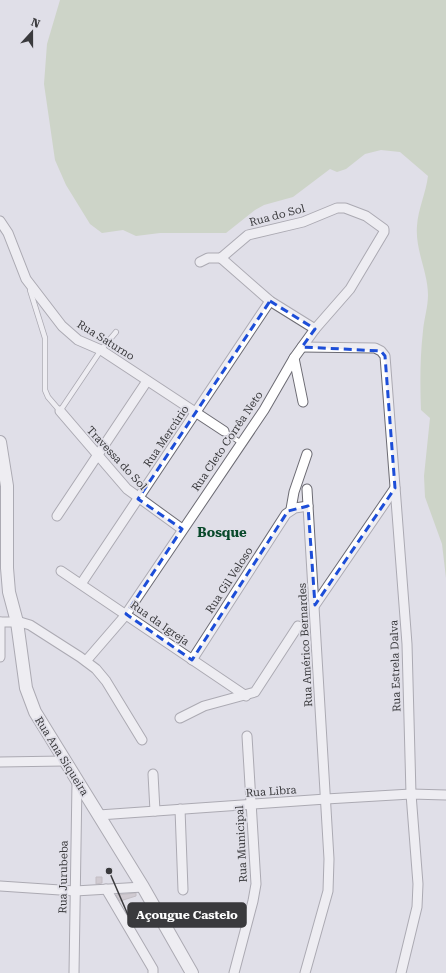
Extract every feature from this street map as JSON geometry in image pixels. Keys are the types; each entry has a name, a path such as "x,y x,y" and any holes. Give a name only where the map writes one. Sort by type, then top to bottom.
{"street":[{"name":"Rua do Sol","path":"221,258 248,235 303,222 337,208 345,208 366,216 381,225 384,232"},
{"name":"Rua Saturno","path":"0,220 8,232 26,279 62,326 78,340 101,350 224,431"},
{"name":"Rua Cleto Corrêa Neto","path":"86,660 126,614 182,529 264,410 294,358 315,329 350,289 384,232"},
{"path":"200,262 208,258 221,258 270,301 315,329"},
{"name":"Rua Mercúrio","path":"81,584 270,301"},
{"name":"Rua Estrela Dalva","path":"302,347 375,348 381,351 385,356 407,644 411,794 417,855 417,899 401,973"},
{"path":"294,358 303,402"},
{"path":"57,516 147,380"},
{"name":"Travessa do Sol","path":"60,411 97,456 138,498 182,529"},
{"name":"Rua Ana Siqueira","path":"0,442 10,600 17,622 26,688 34,712 99,815 192,973"},
{"path":"307,454 294,492 291,509 308,506"},
{"path":"315,605 395,488"},
{"name":"Rua Américo Bernardes","path":"305,973 328,891 329,859 307,489"},
{"name":"Rua Gil Veloso","path":"192,660 284,517 291,509"},
{"name":"Rua da Igreja","path":"61,571 246,696"},
{"path":"0,657 0,622 17,622 30,625 86,660 106,681 142,740"},
{"path":"180,718 204,706 246,696 257,690 298,626"},
{"name":"Rua Municipal","path":"234,973 256,884 247,736"},
{"path":"0,762 64,761"},
{"path":"153,774 155,811"},
{"name":"Rua Jurubeba","path":"74,973 78,782"},
{"name":"Rua Libra","path":"99,815 411,794 446,795"},
{"path":"180,810 183,890"},
{"path":"0,886 75,892 143,888"},
{"path":"106,889 134,934 153,969 153,973"}],"lane":[{"name":"Travessa do Sol","path":"26,279 40,318 45,338 45,390 48,397 60,411"},
{"path":"60,411 101,350 116,332"},
{"name":"Rua Saturno","path":"224,431 241,442"}],"highlighted area":[{"path":"270,301 315,329 302,347 381,351 385,356 395,488 315,605 308,506 288,511 192,660 126,614 182,529 138,499"}],"green space":[{"path":"60,0 446,0 446,578 442,544 425,497 424,476 430,418 421,410 421,351 428,295 426,278 418,244 417,226 428,176 400,152 381,150 365,154 346,169 337,172 330,169 293,197 264,205 255,210 226,233 160,233 136,236 123,230 102,233 90,224 66,185 55,160 44,84 47,44"}],"building":[{"path":"96,877 102,877 102,883 96,884"},
{"path":"136,893 136,896 120,901 116,895"}],"place":[{"name":"Açougue Castelo","path":"109,871"}],"district":[{"name":"Bosque","path":"222,532"}]}
